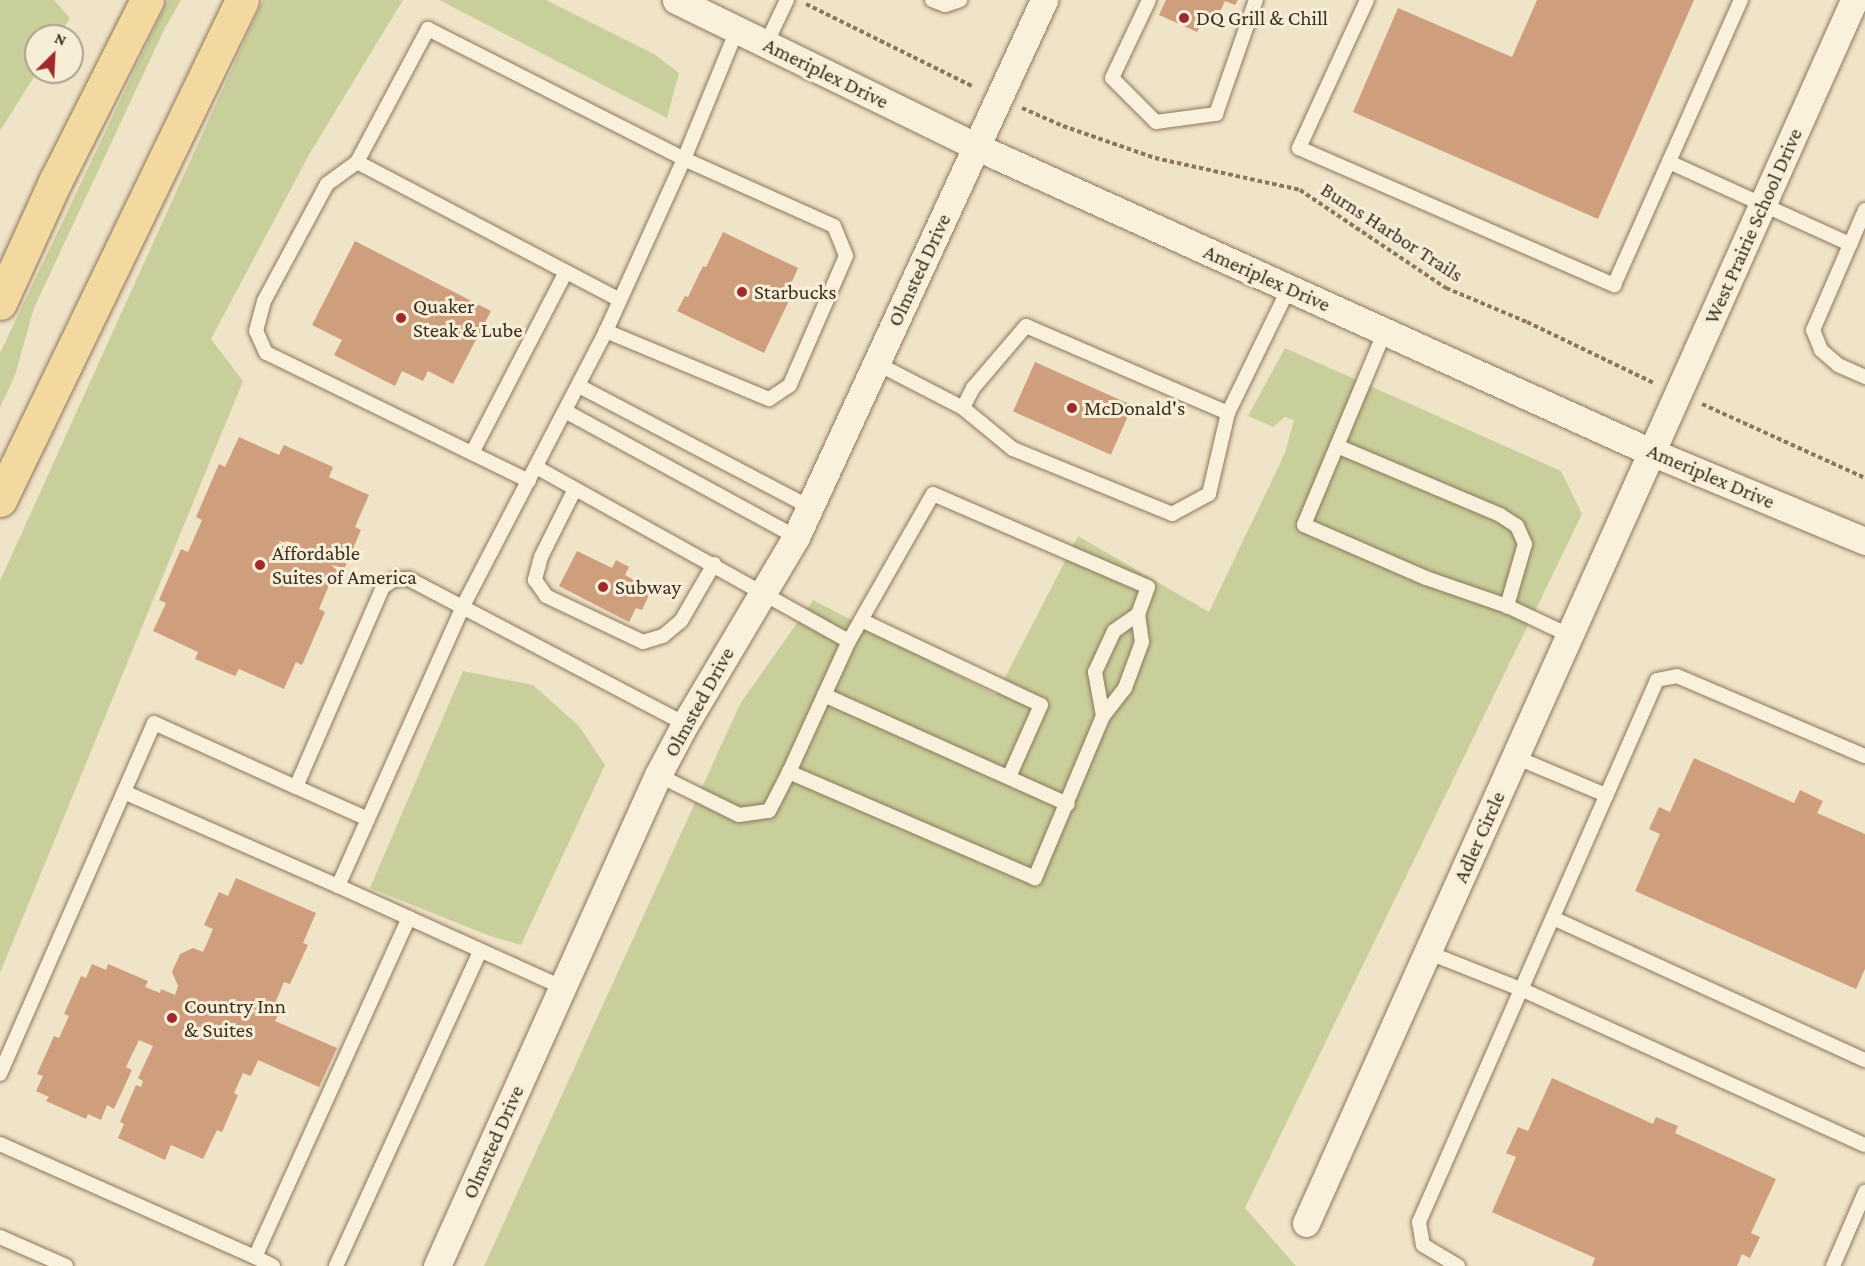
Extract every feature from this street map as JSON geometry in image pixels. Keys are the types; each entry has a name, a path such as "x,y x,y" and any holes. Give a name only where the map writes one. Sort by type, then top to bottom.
{"main road":[{"path":"0,303 55,182 147,0"},
{"path":"0,500 242,0"}],"street":[{"name":"Ameriplex Drive","path":"676,0 977,147 1651,452 1865,541"},
{"path":"977,147 1044,0"},
{"name":"West Prairie School Drive","path":"1651,452 1854,0"},
{"name":"Olmsted Drive","path":"437,1266 658,775 762,591 796,537 977,147"},
{"name":"Adler Circle","path":"1306,1223 1651,452"}],"lane":[{"path":"766,44 786,0"},
{"path":"932,0 945,5 960,0"},
{"path":"1149,0 1112,78 1156,122 1216,114 1256,0"},
{"path":"1367,0 1299,148 1614,285 1741,0"},
{"path":"529,481 266,353 256,331 264,301 327,184 357,162 428,29 684,159 834,226 846,256 790,385 769,399 606,331"},
{"path":"338,886 463,606 606,331 684,159 737,30"},
{"path":"357,162 620,300"},
{"path":"1669,162 1850,244"},
{"path":"1865,210 1813,330 1821,350 1838,365 1865,377"},
{"path":"472,453 566,272"},
{"path":"876,363 963,408 1012,449 1172,514 1209,494 1228,413 1289,288"},
{"path":"963,408 973,388 1026,326 1228,413"},
{"path":"1385,331 1304,525 1426,578 1507,606 1569,636"},
{"path":"579,386 809,507"},
{"path":"565,411 796,537"},
{"path":"1337,446 1500,514 1517,526 1525,544 1507,606"},
{"path":"536,467 849,641"},
{"path":"575,489 541,557 535,580 546,596 643,642 663,636 681,621 714,564"},
{"path":"658,775 739,815 770,811 849,641 933,494 1148,587 1138,614 1143,642 1125,688 1102,716 1068,804 1035,878 789,772"},
{"path":"296,787 383,587 395,579 409,579 463,606 685,724"},
{"path":"1102,716 1095,672 1114,631 1138,614"},
{"path":"861,620 1041,705 1009,777"},
{"path":"1458,1266 1423,1245 1419,1222 1658,680 1677,676 1865,756"},
{"path":"824,695 1068,804"},
{"path":"0,1074 154,723 368,819"},
{"path":"1515,757 1606,795"},
{"path":"124,792 562,987"},
{"path":"255,1257 409,918"},
{"path":"1553,918 1865,1060"},
{"path":"336,1266 480,951"},
{"path":"1427,952 1523,990 1865,1145"},
{"path":"0,1144 273,1266"},
{"path":"1833,1266 1865,1192"},
{"path":"0,1237 66,1266"}],"path":[{"name":"Burns Harbor Trails","path":"797,0 955,78 1063,126 1155,158 1300,190 1446,288 1865,478"}],"green space":[{"path":"0,0 54,0 70,18 66,24 24,24 24,84 29,84 0,131"},
{"path":"168,0 181,0 165,28 34,308 15,375 0,408 0,353"},
{"path":"263,0 403,0 310,153 211,339 243,381 0,973 0,581"},
{"path":"439,0 546,0 654,54 679,73 667,118"},
{"path":"1285,348 1561,471 1582,514 1245,1208 1296,1266 484,1266 740,704 813,600 996,695 1078,536 1209,612 1285,453 1294,420 1285,417 1273,427 1248,416"},
{"path":"463,671 533,685 579,726 605,765 521,945 490,936 370,888"}],"building":[{"name":"DQ Grill & Chill","path":"1166,0 1238,0 1235,5 1225,1 1216,20 1205,15 1197,32 1159,15"},
{"path":"1537,0 1694,0 1598,219 1353,112 1398,8 1512,57"},
{"name":"Starbucks","path":"723,232 798,268 790,286 795,288 764,353 677,311 685,296 688,297 703,266 706,267"},
{"name":"Quaker Steak & Lube","path":"355,241 491,311 453,384 428,371 423,381 402,371 395,386 334,355 342,340 312,325"},
{"name":"McDonald's","path":"1035,362 1133,406 1111,455 1013,411"},
{"name":"Affordable Suites of America","path":"239,437 279,455 284,445 333,467 329,477 369,495 355,527 361,530 339,581 332,578 319,609 325,612 302,665 296,662 284,689 239,669 235,676 195,659 198,652 153,631 166,603 159,600 181,549 188,552 202,520 196,517 219,464 225,467"},
{"name":"Subway","path":"577,551 612,568 616,560 629,567 625,575 647,587 645,591 650,593 642,610 636,608 629,622 559,586"},
{"path":"1694,758 1794,803 1800,790 1823,801 1817,813 1865,834 1865,969 1856,989 1635,891 1660,834 1649,829 1659,807 1670,812"},
{"name":"Country Inn & Suites","path":"236,878 316,913 303,943 308,945 290,984 284,982 276,1001 283,1004 275,1021 337,1048 319,1087 258,1060 251,1076 243,1073 234,1093 238,1095 222,1132 217,1130 203,1159 171,1145 165,1160 118,1138 124,1124 120,1122 136,1085 141,1087 143,1081 138,1078 153,1046 139,1040 126,1067 132,1070 114,1109 107,1105 101,1120 88,1114 86,1119 46,1101 49,1097 36,1091 43,1076 37,1074 54,1036 59,1038 69,1016 64,1014 81,976 86,978 92,964 106,970 108,964 148,981 145,987 160,993 161,989 175,995 178,986 172,972 180,954 193,948 203,952 213,929 204,925 219,892 228,896"},
{"path":"1552,1078 1653,1124 1656,1117 1678,1126 1675,1133 1776,1179 1751,1233 1760,1237 1750,1258 1742,1254 1737,1266 1592,1266 1595,1258 1492,1212 1516,1157 1506,1153 1518,1127 1528,1131"}],"place":[{"name":"DQ Grill & Chill","path":"1184,18"},
{"name":"Starbucks","path":"742,292"},
{"name":"Quaker Steak & Lube","path":"401,318"},
{"name":"McDonald's","path":"1072,408"},
{"name":"Affordable Suites of America","path":"260,565"},
{"name":"Subway","path":"603,587"},
{"name":"Country Inn & Suites","path":"172,1018"}]}
